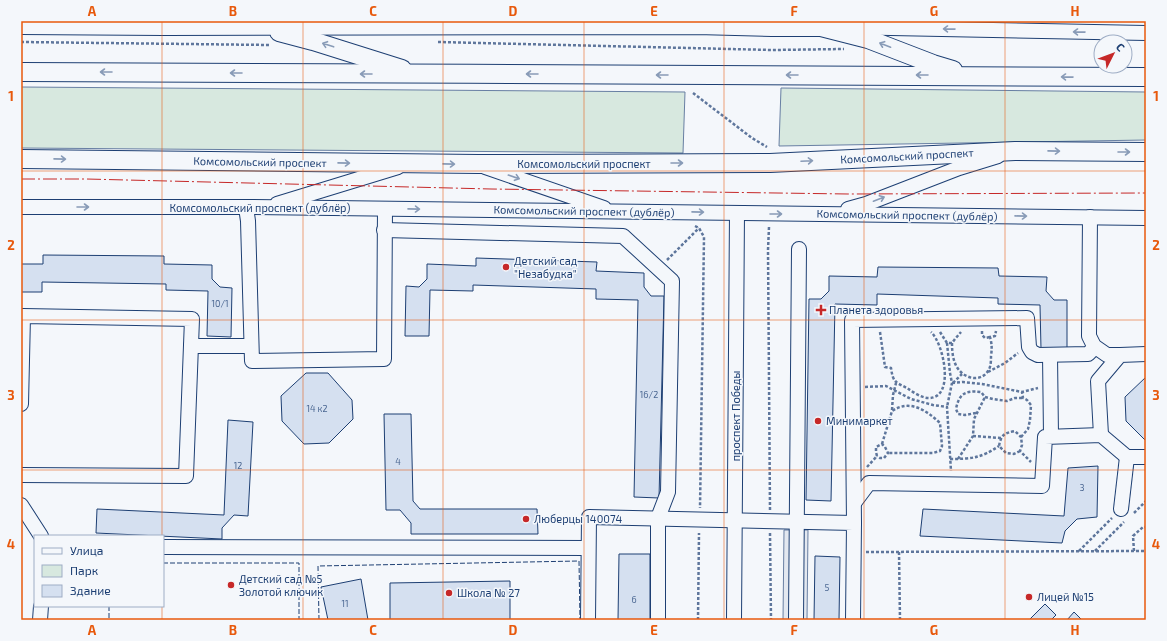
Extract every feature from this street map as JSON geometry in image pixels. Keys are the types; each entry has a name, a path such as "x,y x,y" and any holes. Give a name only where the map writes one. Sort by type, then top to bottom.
{"main road":[{"path":"21,25 164,23 251,26 509,23 734,24 821,27 868,39 933,64 975,76"},
{"path":"251,26 313,40 419,74"},
{"path":"21,72 1146,77"},
{"name":"Комсомольский проспект","path":"21,159 478,164 770,163 1015,151 1146,152"}],"street":[{"path":"821,27 1058,26 1146,33"},
{"path":"828,214 866,204 959,168 1015,151"},
{"path":"263,208 410,163"},
{"path":"478,164 615,212"},
{"name":"Комсомольский проспект (дублёр)","path":"21,207 246,207 1146,218"},
{"path":"246,207 248,221 252,361 384,359 385,209"},
{"name":"проспект Победы","path":"734,620 736,520 737,213"},
{"path":"1090,217 1089,336 1094,346 1107,355 1146,354"},
{"path":"384,230 623,236 672,281 668,492 658,518 658,620"},
{"path":"796,620 799,249"},
{"path":"21,404 23,316 192,319 186,476 21,475"},
{"path":"853,620 854,483 852,320 1027,318 1029,347 1032,352 1038,355 1088,354 1094,346"},
{"path":"191,346 251,346"},
{"path":"1050,355 1050,436"},
{"path":"1102,436 1098,381 1120,355"},
{"path":"854,503 869,483 1042,486 1045,437 1050,436 1102,436 1127,457 1146,457"},
{"path":"1121,509 1127,457"},
{"path":"21,505 40,535"},
{"path":"588,620 589,517 854,523"},
{"path":"164,547 588,548"},
{"path":"40,620 41,607"}],"path":[{"path":"21,42 276,45"},
{"path":"438,42 772,50 848,49"},
{"path":"693,93 752,138 770,149"},
{"path":"769,223 771,620"},
{"path":"692,225 698,228 704,237 698,620"},
{"path":"658,268 698,228"},
{"path":"941,319 940,333 947,343 952,384 947,407 951,485"},
{"path":"982,329 982,335 985,338 995,336 996,331 994,326"},
{"path":"886,329 880,331 885,367 891,368 892,377 896,382 920,396 929,398 937,395 942,389 945,379 944,366 938,340 933,333 929,331"},
{"path":"964,330 955,338 952,344 952,350 954,361 958,370 966,377 974,379 982,377 1005,363 1014,355 1029,347"},
{"path":"988,372 991,364 992,350 990,337"},
{"path":"947,343 952,344"},
{"path":"952,384 962,374"},
{"path":"877,456 876,447 882,444 892,411 896,382"},
{"path":"952,384 963,382 982,384 1022,392 1050,386"},
{"path":"852,387 886,386 912,399 933,406 947,407"},
{"path":"976,413 965,415 958,414 956,409 961,395 972,390 981,392 985,397 1007,401 1016,398 1023,398 1027,400 1031,405 1030,420 1028,429 1021,437"},
{"path":"1022,392 1023,398"},
{"path":"958,459 973,436 974,419 985,397"},
{"path":"888,453 933,453 940,451 942,446 940,423 925,411 914,406 906,405 892,411"},
{"path":"950,459 974,458 988,454 999,446 1000,438 1006,433 1015,432 1021,437 1022,445 1020,451 1014,454 1006,453 999,446"},
{"path":"973,436 1000,438"},
{"path":"882,444 886,447 888,453"},
{"path":"1020,451 1043,473"},
{"path":"877,456 884,458 888,453"},
{"path":"854,483 877,456"},
{"path":"1095,551 1146,501"},
{"path":"1078,551 1121,509"},
{"path":"1134,551 1134,536 1143,527 1146,527"},
{"path":"854,552 1146,551"},
{"path":"899,552 900,620"}],"green space":[{"path":"21,87 685,92 683,153 21,148"},
{"path":"781,88 1146,92 1146,140 779,146"}],"shaded area":[{"path":"784,530 808,530 807,620 783,620"}],"building":[{"path":"43,255 164,256 164,264 212,265 212,279 220,287 232,288 231,337 207,336 208,291 166,290 166,284 42,282 42,292 21,292 21,264 43,264"},
{"path":"476,258 597,262 596,271 644,273 644,287 651,296 664,296 659,498 634,497 638,300 596,299 596,289 473,285 473,291 430,290 429,336 405,336 406,286 419,287 427,279 427,264 476,266"},
{"path":"878,267 998,268 999,276 1047,277 1046,291 1054,300 1067,300 1067,350 1041,349 1040,305 998,304 998,298 877,294 877,305 835,304 831,501 806,500 809,299 821,299 829,291 829,276 877,277"},
{"path":"306,373 328,373 352,400 353,419 329,443 304,444 282,421 281,396"},
{"path":"1146,377 1146,441 1126,421 1125,397"},
{"path":"384,414 411,414 413,501 420,509 537,509 538,534 411,534 411,523 400,510 386,510"},
{"path":"228,420 253,422 248,516 234,515 222,528 222,539 164,536 164,535 96,533 97,509 224,515"},
{"path":"1098,466 1097,517 1077,519 1065,531 1062,543 920,536 923,509 1064,516 1068,468"},
{"path":"619,554 650,554 650,620 618,620"},
{"path":"815,556 840,557 839,620 814,620"},
{"path":"361,579 368,620 328,620 321,587"},
{"path":"510,581 510,620 390,620 390,583"},
{"path":"1045,604 1056,615 1051,620 1029,620"},
{"path":"1074,612 1082,620 1067,620"}],"fence":[{"path":"319,620 318,566 579,561 580,620"},
{"path":"164,563 299,563 299,620"},
{"path":"109,607 109,620"}],"power":[{"path":"21,179 86,179 491,189 848,194 1146,193"}],"place":[{"name":"Детский сад \"Незабудка\"","path":"506,267"},
{"name":"Планета здоровья","path":"821,310"},
{"name":"Минимаркет","path":"818,421"},
{"name":"Люберцы 140074","path":"526,519"},
{"name":"Детский сад №5 Золотой ключик","path":"231,585"},
{"name":"Школа № 27","path":"449,593"},
{"name":"Лицей №15","path":"1029,597"}]}
